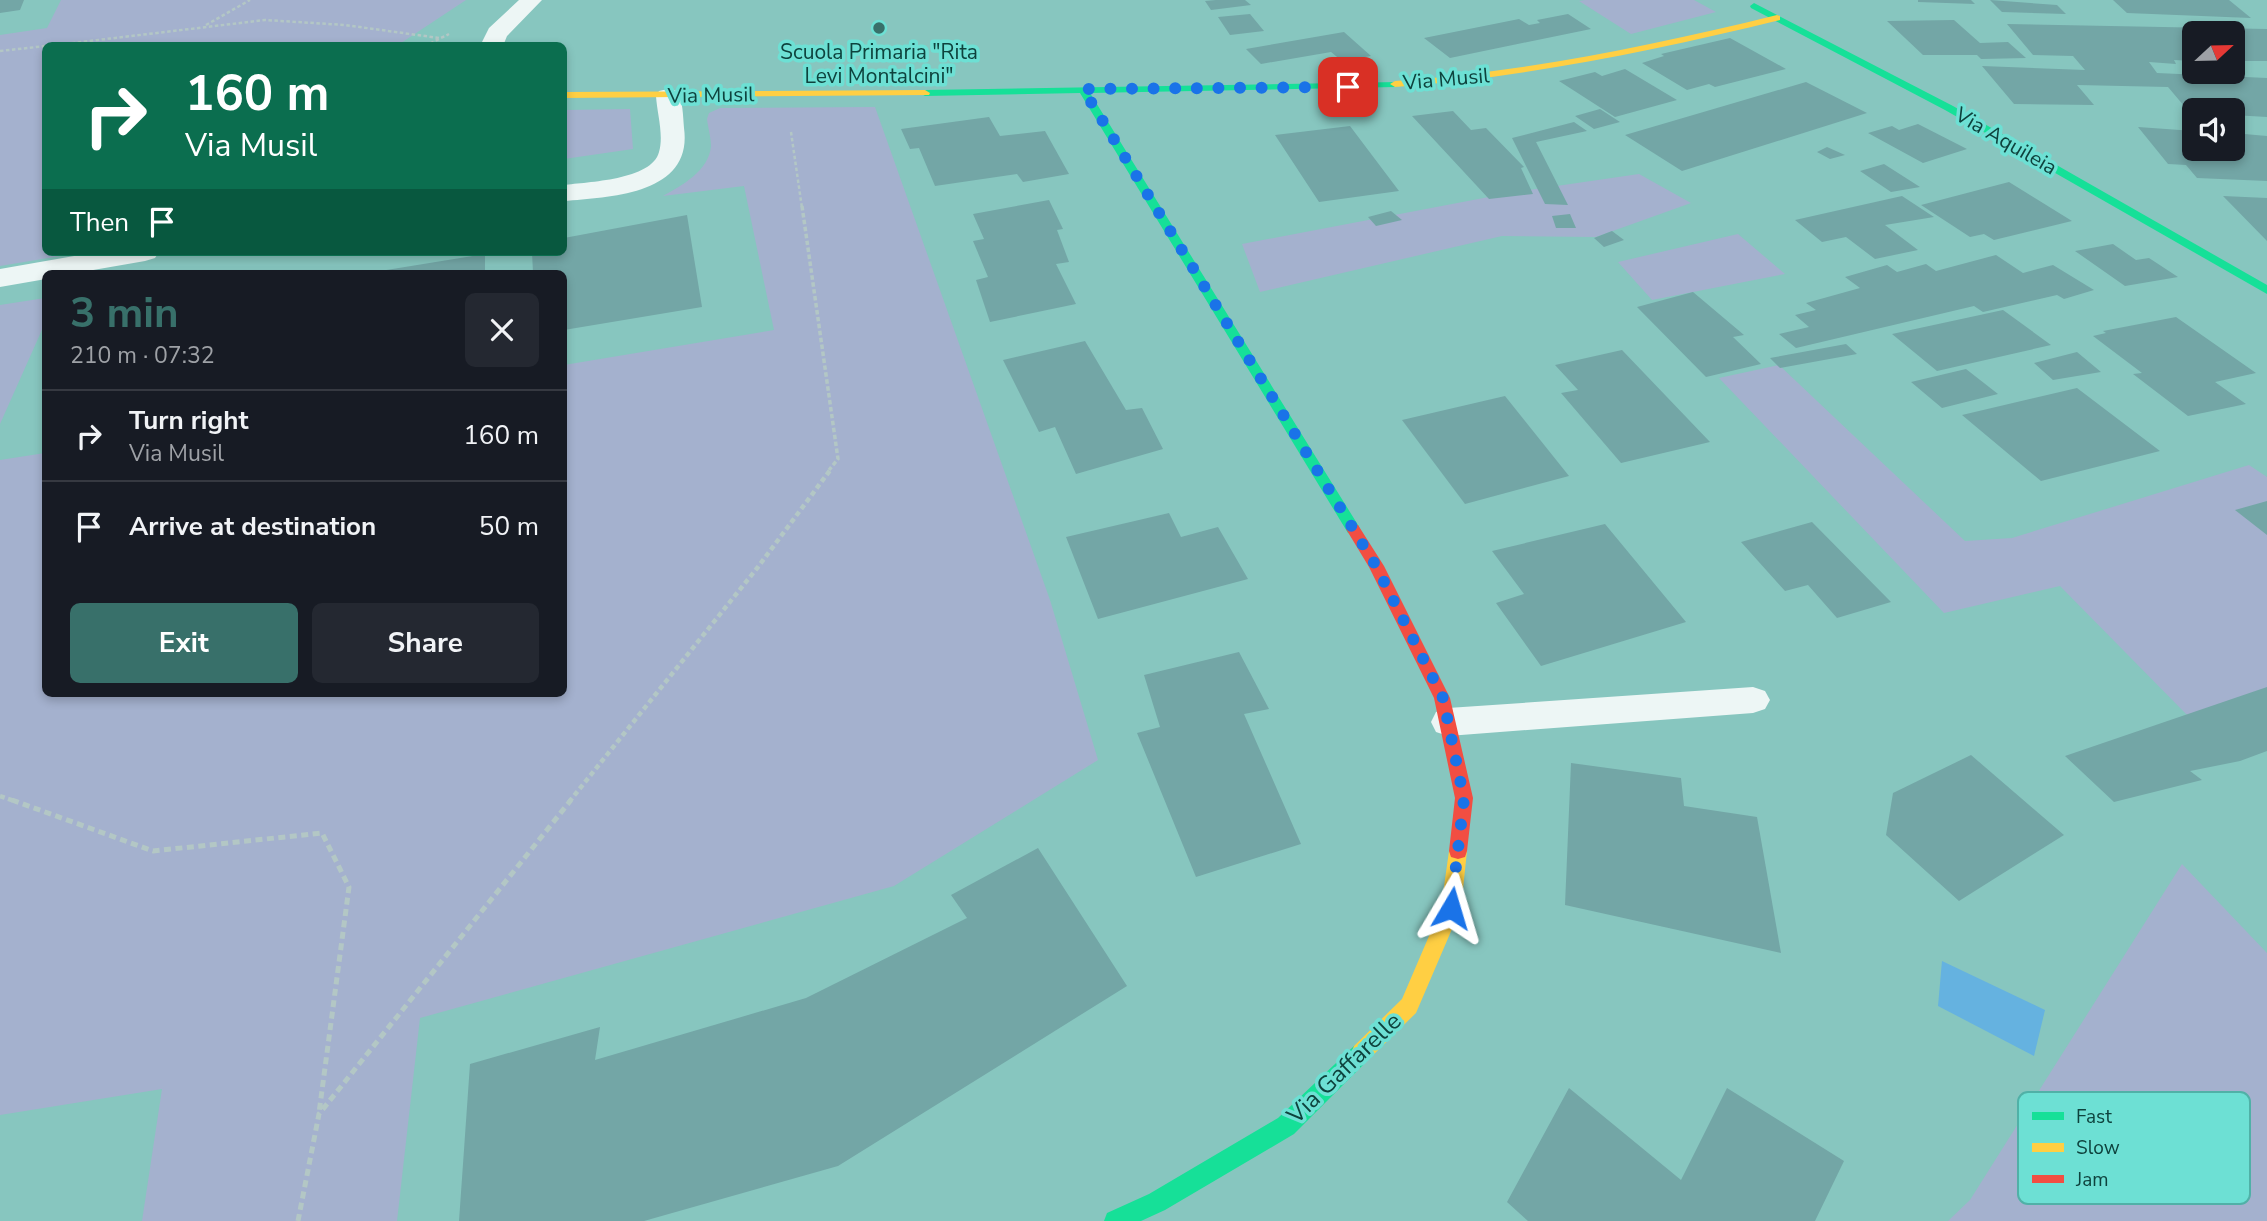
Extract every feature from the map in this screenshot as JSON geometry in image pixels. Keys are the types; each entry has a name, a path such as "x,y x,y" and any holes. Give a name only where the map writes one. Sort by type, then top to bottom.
{"street":[{"path":"494,39 531,0"},
{"name":"Via Aquileia","path":"1742,0 1949,108 2267,290"},
{"name":"Via Musil","path":"567,94 668,96 1348,87 1457,81 1630,54 1777,18"},
{"name":"Via Gaffarelle","path":"1083,89 1376,566 1443,698 1464,799 1451,908 1409,1006 1286,1126 1157,1202 1115,1221"},
{"path":"567,193 636,182 655,174 667,165 673,152 668,96"},
{"path":"45,270 123,256"},
{"path":"0,278 42,270"}],"lane":[{"path":"1448,722 1752,700"}],"path":[{"path":"202,28 250,0"},
{"path":"81,42 265,20 345,25 439,38 432,42"},
{"path":"0,51 42,47"},
{"path":"319,1114 758,567 838,458 785,93"},
{"path":"0,796 153,850 322,833 349,887 319,1114 298,1221"}],"shaded area":[{"path":"61,0 466,0 403,42 42,42 42,256 60,256 0,266 0,35 47,28"},
{"path":"1694,0 1716,12 1631,34 1579,1"},
{"path":"875,107 1050,600 1098,760 894,886 420,1018 397,1221 142,1221 162,1089 0,1115 0,460 42,453 42,697 567,697 567,364 774,330 744,186 663,196 693,177 705,163 711,146 707,119 709,113 720,108"},
{"path":"630,109 633,149 567,159 567,110"},
{"path":"1639,174 1691,203 1596,237 1502,236 1260,292 1242,244 1515,192"},
{"path":"1738,234 1785,274 1652,300 1618,262"},
{"path":"42,298 42,330 0,424 0,305"},
{"path":"1779,365 1965,541 2012,538 2249,465 2267,477 2267,695 2190,718 2060,586 1944,613 1719,378"},
{"path":"2182,864 2267,953 2267,1221 1948,1221 1970,1200 2018,1124 2018,1204 2250,1204 2250,1092 2038,1092"}],"water":[{"path":"1942,961 2045,1010 2034,1056 1938,1006"}],"building":[{"path":"0,0 24,0 20,10 0,13"},
{"path":"1245,0 1251,5 1211,10 1205,1"},
{"path":"1971,0 1975,4 1918,2"},
{"path":"1990,0 2057,5 2066,14 2002,12"},
{"path":"2113,0 2229,0 2251,18 2127,13"},
{"path":"1250,14 1264,31 1230,35 1218,17"},
{"path":"1568,14 1591,29 1450,58 1424,38 1519,19 1529,25 1540,23 1537,20"},
{"path":"1954,20 1980,43 2008,42 2026,58 1981,59 1977,55 1923,55 1887,21"},
{"path":"2007,24 2182,27 2182,60 2174,60 2176,64 2149,62 2157,73 2182,74 2182,84 2245,84 2245,77 2267,78 2267,117 2245,116 2245,98 2182,98 2182,104 2168,87 2077,85 2094,105 2014,104 1982,66 2085,70 2073,56 2033,55"},
{"path":"2245,29 2267,29 2267,61 2245,61"},
{"path":"1344,32 1371,56 1342,61 1331,52 1261,64 1246,49"},
{"path":"1730,38 1786,69 1715,87 1709,84 1687,90 1642,63 1664,56 1661,54"},
{"path":"1625,69 1677,100 1615,117 1559,81 1595,72 1602,76"},
{"path":"1806,82 1867,113 1682,171 1625,135"},
{"path":"1600,109 1620,122 1594,129 1575,116"},
{"path":"1453,111 1471,130 1486,128 1524,167 1521,168 1533,194 1489,199 1412,116"},
{"path":"989,117 1000,136 1045,131 1069,174 1023,182 1017,174 935,186 919,148 910,149 901,129"},
{"path":"1574,122 1587,131 1536,142 1568,205 1545,204 1512,138"},
{"path":"1918,124 1967,149 1923,163 1868,133 1892,126 1899,130"},
{"path":"1350,126 1399,191 1319,202 1275,135"},
{"path":"2138,127 2182,130 2182,161 2245,161 2245,134 2267,136 2267,181 2197,178 2186,165 2168,164"},
{"path":"1827,147 1845,155 1830,159 1817,152"},
{"path":"1884,164 1920,187 1891,192 1860,171"},
{"path":"2009,182 2072,221 1994,240 1984,234 1970,237 1921,205"},
{"path":"1902,196 1934,217 1885,225 1918,250 1875,259 1846,237 1822,242 1795,220"},
{"path":"2223,196 2267,198 2267,241"},
{"path":"1049,200 1063,229 1057,230 1069,262 1056,264 1076,304 990,322 976,280 988,277 973,241 984,239 973,214"},
{"path":"1391,211 1402,220 1376,226 1368,217"},
{"path":"1570,214 1576,228 1556,228 1552,216"},
{"path":"687,215 702,307 567,330 567,270 533,270 532,256 567,256 567,237"},
{"path":"1612,231 1624,240 1604,247 1594,238"},
{"path":"2113,244 2136,260 2149,258 2178,277 2125,286 2075,251"},
{"path":"1996,255 2023,273 2053,265 2094,290 2064,299 2057,295 1983,312 1974,306 1796,348 1779,334 1809,327 1795,315 1816,310 1806,303 1860,288 1845,277 1887,265 1897,272 1926,264 1936,271"},
{"path":"473,256 485,256 485,270 386,270"},
{"path":"1693,292 1744,335 1733,337 1761,364 1706,377 1637,307"},
{"path":"2003,310 2051,345 1937,371 1892,334"},
{"path":"2176,317 2256,373 2215,382 2246,404 2188,416 2133,374 2142,373 2093,336 2106,333 2103,331"},
{"path":"1085,341 1126,410 1142,408 1163,449 1076,474 1055,427 1039,432 1003,360"},
{"path":"1846,344 1857,354 1780,368 1770,358"},
{"path":"1622,350 1710,442 1621,463 1561,393 1578,390 1555,365"},
{"path":"2077,352 2101,372 2053,380 2034,363"},
{"path":"1966,369 1998,394 1942,408 1911,382"},
{"path":"2077,388 2160,451 2041,481 1962,415"},
{"path":"1505,396 1569,476 1465,504 1402,420"},
{"path":"2267,501 2267,535 2235,510"},
{"path":"1169,513 1181,537 1218,527 1248,579 1098,619 1066,537"},
{"path":"1812,522 1891,602 1837,618 1808,585 1785,591 1741,542"},
{"path":"1605,524 1686,622 1541,666 1496,603 1524,594 1492,551"},
{"path":"1239,652 1269,709 1244,714 1301,844 1196,877 1137,733 1160,727 1144,675"},
{"path":"2267,687 2267,751 2240,761 2190,771 2202,780 2114,802 2065,756"},
{"path":"1971,755 2064,835 1959,901 1886,835 1893,793"},
{"path":"1571,763 1681,778 1684,806 1757,817 1781,953 1565,905"},
{"path":"1038,848 1127,986 838,1166 644,1221 459,1221 470,1064 600,1027 595,1060 806,998 967,918 951,895"},
{"path":"1569,1088 1681,1180 1727,1088 1844,1161 1815,1221 1528,1221 1507,1202"}],"traffic: fast":[{"path":"1754,6 1949,108 2267,290"},
{"path":"925,93 1395,84"},
{"path":"1083,89 1353,529"},
{"path":"1115,1221 1157,1202 1286,1126 1361,1053"}],"traffic: slow":[{"path":"1395,84 1492,75 1588,60 1777,18"},
{"path":"567,95 925,93"},
{"path":"1361,1053 1409,1006 1451,908 1458,851"}],"traffic: jam":[{"path":"1353,529 1376,566 1442,698 1464,798 1458,851"}],"place":[{"name":"Scuola Primaria \"Rita Levi Montalcini\"","path":"879,28"}],"route":[{"path":"1348,87 1083,89 1376,566 1443,698 1464,799 1451,908"}]}
